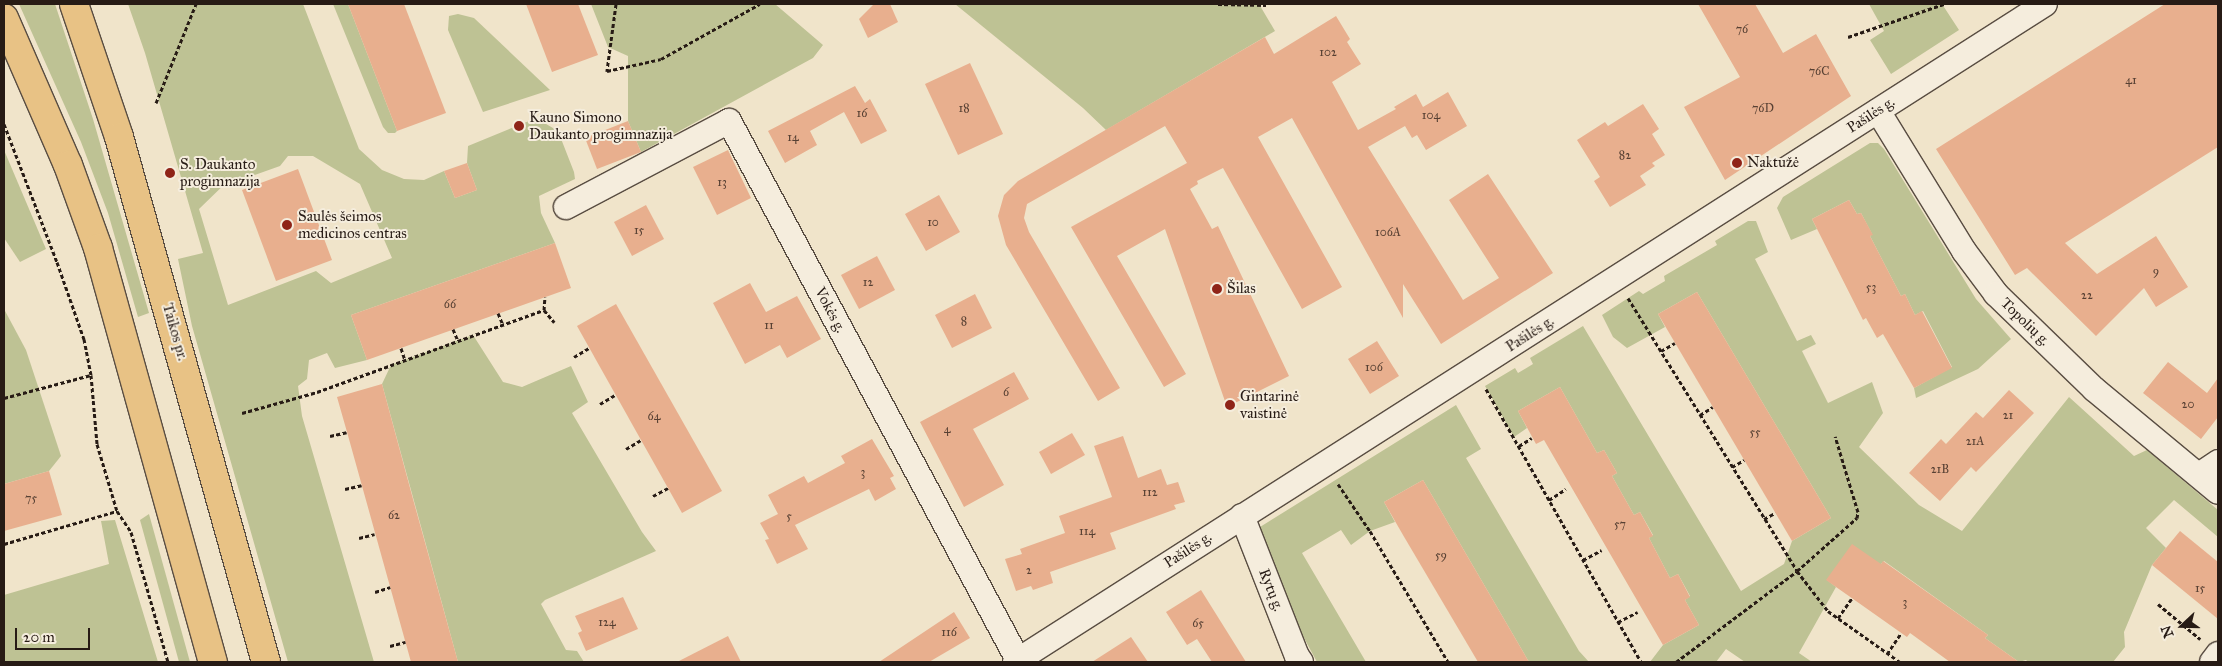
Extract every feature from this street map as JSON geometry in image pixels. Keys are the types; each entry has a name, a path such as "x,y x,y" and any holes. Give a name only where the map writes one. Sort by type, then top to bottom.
{"main road":[{"name":"Taikos pr.","path":"74,4 119,137 266,662"},
{"path":"4,18 68,166 98,248 213,662"}],"street":[{"name":"Pašilės g.","path":"1016,661 2045,4"},
{"name":"Topolių g.","path":"1878,111 1964,251 1996,294 2094,389 2218,492"},
{"name":"Vokės g.","path":"566,206 729,122 1016,661"},
{"path":"2199,475 2218,462"},
{"name":"Rytų g.","path":"1242,516 1301,662"}],"path":[{"path":"156,103 196,4"},
{"path":"616,4 607,71 660,59 760,4"},
{"path":"1218,4 1266,5"},
{"path":"1848,37 1944,4"},
{"path":"4,124 60,270 84,339 91,375 97,444 117,511 131,532 168,662"},
{"path":"1616,279 1797,571 1828,611 1900,662"},
{"path":"545,297 544,310 554,322"},
{"path":"242,413 317,392 544,310"},
{"path":"498,313 503,325"},
{"path":"454,329 458,341"},
{"path":"1661,351 1675,343"},
{"path":"401,348 405,360"},
{"path":"574,357 588,348"},
{"path":"1475,369 1641,662"},
{"path":"4,398 91,375"},
{"path":"600,404 615,395"},
{"path":"1700,415 1713,407"},
{"path":"330,436 347,432"},
{"path":"1676,662 1797,571 1856,518 1858,512 1835,436"},
{"path":"1519,446 1532,438"},
{"path":"626,449 641,440"},
{"path":"1732,468 1744,460"},
{"path":"1326,464 1370,531 1448,662"},
{"path":"346,489 362,485"},
{"path":"653,496 668,488"},
{"path":"1548,500 1566,489"},
{"path":"4,544 117,511"},
{"path":"1764,520 1775,513"},
{"path":"359,538 375,534"},
{"path":"1583,560 1602,550"},
{"path":"375,592 390,587"},
{"path":"1838,618 1852,598"},
{"path":"2158,604 2212,653"},
{"path":"1618,622 1638,612"},
{"path":"1887,654 1901,633"},
{"path":"390,646 405,642"}],"green space":[{"path":"19,4 55,4 93,119 149,313 138,317 108,213 81,142"},
{"path":"128,4 303,4 359,149 382,170 404,179 424,180 444,171 455,198 477,190 467,163 468,146 529,121 541,121 558,131 574,172 575,179 539,196 541,213 555,243 351,315 367,360 335,368 327,353 309,360 307,379 298,386 302,416 374,662 288,662 192,326 178,259 203,253 145,53","holes":["288,156 313,156 360,184 392,258 331,283 316,271 228,305 199,209 231,178 249,177 280,166"]},
{"path":"333,4 348,4 397,131 395,133 388,133 383,127"},
{"path":"591,4 775,4 823,45 813,58 641,152 628,121 628,56 608,47"},
{"path":"955,4 1259,4 1275,31 1106,130 1083,108"},
{"path":"1869,4 1942,4 1959,30 1891,74 1870,40 1884,31"},
{"path":"458,14 474,18 550,90 483,112 448,30 449,16"},
{"path":"1870,143 1878,143 1884,149 1976,299 2011,339 1978,369 1916,398 1914,388 1952,367 1923,311 1915,315 1905,294 1901,296 1870,236 1872,234 1861,213 1857,214 1849,200 1812,219 1817,229 1791,240 1777,208 1783,197"},
{"path":"4,150 46,249 20,262 4,238"},
{"path":"1748,221 1756,221 1768,252 1755,259 1797,341 1811,335 1816,344 1802,351 1828,403 1872,382 1883,413 1859,447 1919,505 1962,531 2069,397 2134,456 2147,450 2218,510 2218,537 2174,500 2146,528 2166,548 2152,565 2124,632 2125,647 2113,662 2028,662 2026,660 2019,662 1985,638 1988,635 1884,561 1881,564 1827,580 1836,587 1799,653 1812,662 1745,662 1726,649 1716,662 1650,662 1663,645 1699,625 1685,600 1690,596 1678,574 1670,578 1649,538 1653,535 1640,512 1634,515 1612,476 1617,473 1604,450 1597,453 1560,387 1518,411 1527,428 1514,437 1485,386 1515,368 1518,373 1533,364 1530,358 1583,326 1741,591 1784,564 1792,541 1831,518 1697,292 1658,314 1665,327 1627,348 1613,337 1602,315 1639,291 1643,294 1665,281 1664,276 1717,245 1715,241"},
{"path":"4,309 26,350 61,456 49,471 4,484"},
{"path":"473,335 503,382 522,387 571,366 588,402 572,413 642,532 656,551 545,600 541,604 566,650 577,651 584,662 458,662 382,384 391,365"},
{"path":"1456,405 1481,449 1466,458 1579,651 1589,662 1529,662 1423,480 1384,502 1395,522 1370,531 1351,545 1341,530 1302,553 1366,662 1317,662 1296,623 1260,527"},
{"path":"149,514 190,662 179,662 140,520"},
{"path":"115,520 158,662 4,662 4,595 109,564 101,521"}],"building":[{"path":"348,4 404,4 446,113 397,131"},
{"path":"526,4 578,4 598,55 552,72"},
{"path":"874,4 890,4 898,22 868,38 859,19"},
{"path":"1698,4 1755,4 1783,53 1816,34 1851,96 1725,180 1684,107 1740,77"},
{"path":"2165,4 2218,4 2218,147 2065,243 2097,274 2156,236 2188,287 2156,307 2144,288 2096,336 2027,268 2015,275 1936,149"},
{"path":"1336,16 1350,39 1347,42 1361,64 1332,82 1358,130 1396,109 1394,107 1416,94 1423,107 1448,92 1467,126 1426,150 1417,135 1412,138 1405,126 1368,147 1463,300 1499,278 1449,200 1488,174 1553,273 1441,344 1403,284 1403,318 1292,118 1258,137 1342,287 1302,309 1223,168 1197,181 1198,184 1190,189 1212,229 1218,226 1289,376 1227,407 1165,229 1117,256 1186,374 1164,387 1071,227 1187,163 1165,126 1027,204 1024,218 1029,232 1120,388 1098,401 1006,245 998,216 1004,195 1018,181 1265,37 1274,54"},
{"path":"970,63 1003,134 958,155 925,84"},
{"path":"855,86 865,103 870,99 887,131 861,144 844,112 810,131 817,145 785,163 768,131"},
{"path":"1643,104 1659,129 1652,134 1665,155 1652,163 1655,166 1640,176 1646,185 1610,207 1594,181 1600,177 1577,140 1605,122 1608,126"},
{"path":"628,121 641,152 597,169 585,138"},
{"path":"728,150 751,198 717,215 693,167"},
{"path":"467,163 477,190 455,198 444,171"},
{"name":"Saulės šeimos medicinos centras","path":"298,169 332,260 276,281 242,190"},
{"path":"939,195 960,232 926,251 905,214"},
{"path":"1849,200 1857,214 1861,213 1873,235 1870,236 1901,296 1905,294 1915,315 1922,311 1952,368 1914,388 1883,334 1877,338 1866,318 1863,320 1812,219"},
{"path":"646,205 664,239 632,256 614,222"},
{"path":"555,243 571,288 367,360 351,315"},
{"path":"877,256 895,290 859,309 841,275"},
{"path":"750,283 766,312 797,296 821,339 787,358 780,345 745,364 713,303"},
{"path":"1697,292 1831,518 1792,541 1658,314"},
{"path":"975,294 992,328 952,348 935,315"},
{"path":"616,304 722,491 682,513 577,326"},
{"path":"1377,341 1399,376 1370,394 1348,359"},
{"path":"2168,362 2207,393 2218,378 2218,417 2201,439 2143,393"},
{"path":"1014,372 1029,399 973,429 1004,485 964,507 920,422"},
{"path":"382,384 458,662 411,662 337,397"},
{"path":"1560,387 1597,453 1604,450 1617,473 1612,476 1634,515 1640,512 1653,536 1649,538 1670,578 1678,574 1690,597 1685,600 1699,625 1663,645 1544,440 1536,444 1518,411"},
{"path":"2009,390 2034,413 1976,472 1971,467 1940,501 1909,473 1941,439 1946,444 1976,412 1983,418"},
{"path":"1072,433 1085,455 1051,474 1039,452"},
{"path":"1123,436 1138,478 1161,469 1167,485 1178,482 1185,502 1174,505 1176,509 1110,533 1116,549 1050,572 1053,583 1033,590 1031,586 1016,591 1005,559 1022,554 1020,549 1065,533 1059,516 1112,497 1094,446"},
{"path":"872,439 894,476 890,478 896,489 875,501 869,489 795,525 808,549 777,564 765,540 769,539 760,523 778,514 768,495 804,476 808,483 845,463 841,456"},
{"path":"49,471 62,515 4,531 4,484"},
{"path":"1423,480 1529,662 1478,662 1403,535 1384,502"},
{"path":"2180,531 2218,562 2218,619 2152,565"},
{"path":"1852,544 1881,564 1883,561 1988,635 1985,638 2019,662 1950,662 1910,633 1907,637 1826,580"},
{"path":"1201,590 1246,662 1212,662 1197,639 1187,645 1166,612"},
{"path":"623,597 638,629 586,651 578,633 582,631 575,616"},
{"path":"954,612 970,638 929,662 879,662"},
{"path":"728,636 741,662 677,662"},
{"path":"1131,637 1148,662 1092,662"}],"place":[{"name":"Kauno Simono Daukanto progimnazija","path":"519,126"},
{"name":"Naktužė","path":"1737,163"},
{"name":"S. Daukanto progimnazija","path":"170,173"},
{"name":"Saulės šeimos medicinos centras","path":"287,225"},
{"name":"Šilas","path":"1217,289"},
{"name":"Gintarinė vaistinė","path":"1230,405"}]}
